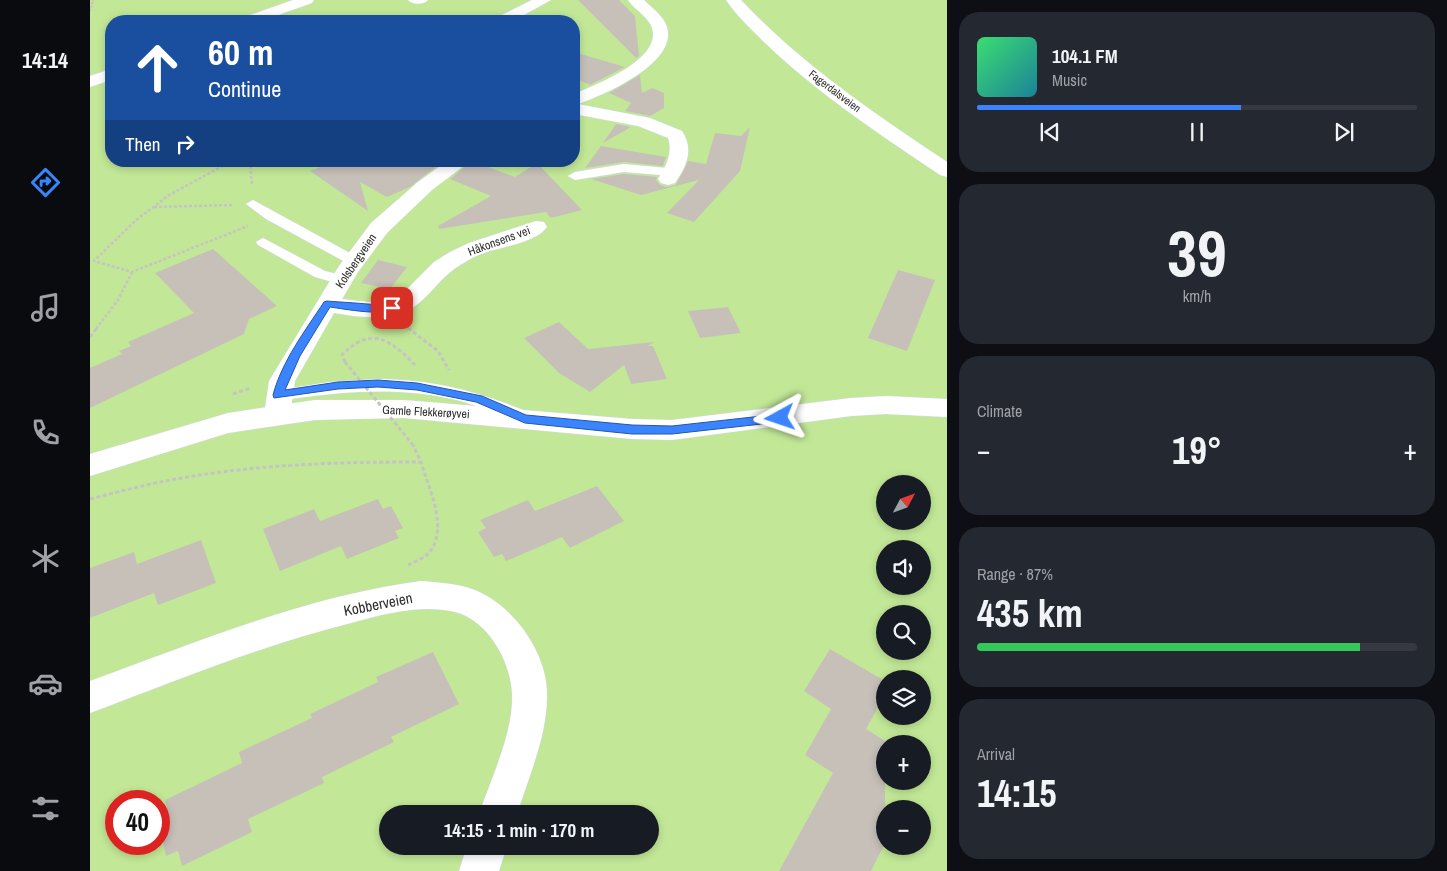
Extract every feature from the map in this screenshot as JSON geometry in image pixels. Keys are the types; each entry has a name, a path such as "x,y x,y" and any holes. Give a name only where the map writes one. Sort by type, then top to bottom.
{"street":[{"path":"264,15 307,0"},
{"path":"513,15 544,0"},
{"path":"580,97 632,72 654,52 661,37 658,22 649,11 635,0"},
{"name":"Fagerdalsveien","path":"733,0 778,48 891,133 947,171"},
{"path":"90,82 105,76"},
{"path":"580,110 665,128 675,135 680,145 676,165 670,176"},
{"name":"Kolsbergveien","path":"278,405 282,381 295,356 349,270 380,228 403,204 452,167"},
{"name":"Håkonsens vei","path":"327,304 367,309 392,308 412,297 443,266 466,252 526,233 536,227"},
{"name":"Gamle Flekkerøyvei","path":"90,465 157,443 219,426 278,405 363,408 525,419 632,430 672,430 780,418 851,406 886,405 947,408"},
{"name":"Kobberveien","path":"90,697 297,622 390,599 420,595 454,598 475,605 495,620 512,640 524,662 530,695 525,732 501,805"},
{"path":"478,871 484,855"}],"lane":[{"path":"413,0 423,0"},
{"path":"269,13 273,15"},
{"path":"576,176 614,167 630,167 670,176"},
{"path":"253,204 349,270"},
{"path":"263,242 320,274 349,270"}],"path":[{"path":"90,10 93,0"},
{"path":"90,264 169,195 221,167"},
{"path":"153,207 253,204 250,167"},
{"path":"94,261 132,272 271,216"},
{"path":"90,337 118,300 132,272"},
{"path":"392,308 391,315 448,361 450,373"},
{"path":"407,566 424,557 431,550 438,533 421,462 413,445 345,362 342,355 350,346 364,339 387,340 419,368"},
{"path":"90,499 149,484 212,474 305,466 421,462"}],"green space":[{"path":"90,0 947,0 947,871 90,871"}],"building":[{"path":"578,0 619,0 635,16 639,56 636,58"},
{"path":"580,54 625,67 590,85 580,81"},
{"path":"640,75 642,93 652,88 664,93 664,108 650,116 625,111 631,103 609,93"},
{"path":"616,124 631,127 603,143"},
{"path":"750,127 740,171 694,222 667,213 699,180 641,195 591,179 624,174 657,177 656,180 660,185 667,187 676,185 688,161 706,164 715,133 741,136"},
{"path":"601,146 666,157 663,166 624,162 585,168"},
{"path":"321,167 435,167 410,187 387,197 360,182 368,211 310,171"},
{"path":"465,167 488,167 515,177 531,167 541,167 582,210 551,218 546,212 439,229 438,226 491,196 450,179"},
{"path":"213,249 277,306 249,319 244,334 90,408 90,368 122,354 119,351 131,346 128,342 194,313 155,273"},
{"path":"378,260 407,267 390,289 361,283"},
{"path":"898,270 935,280 907,351 868,338"},
{"path":"728,307 741,333 700,338 688,311"},
{"path":"559,322 588,349 654,342 648,346 653,346 667,379 631,384 624,365 590,392 559,373 524,338"},
{"path":"597,486 624,521 570,548 562,537 506,561 502,554 494,557 478,532 486,528 480,520 528,500 535,511"},
{"path":"378,499 383,509 391,506 403,528 395,531 399,538 347,559 341,546 280,571 263,529 314,509 320,521"},
{"path":"201,540 216,583 158,605 154,593 90,618 90,568 134,552 137,564"},
{"path":"830,649 876,676 876,711 866,729 876,735 876,790 885,790 885,800 876,800 876,855 879,855 871,871 779,871 833,773 805,755 831,709 804,691"},
{"path":"433,652 459,704 391,737 394,742 322,777 324,783 248,819 252,832 182,866 178,851 170,854 170,798 242,763 239,752 312,718 310,714 378,682 376,677"}],"route":[{"path":"392,308 367,309 327,304 295,356 282,381 278,395 338,385 378,384 417,386 478,399 525,419 632,430 672,430 780,418"}]}
